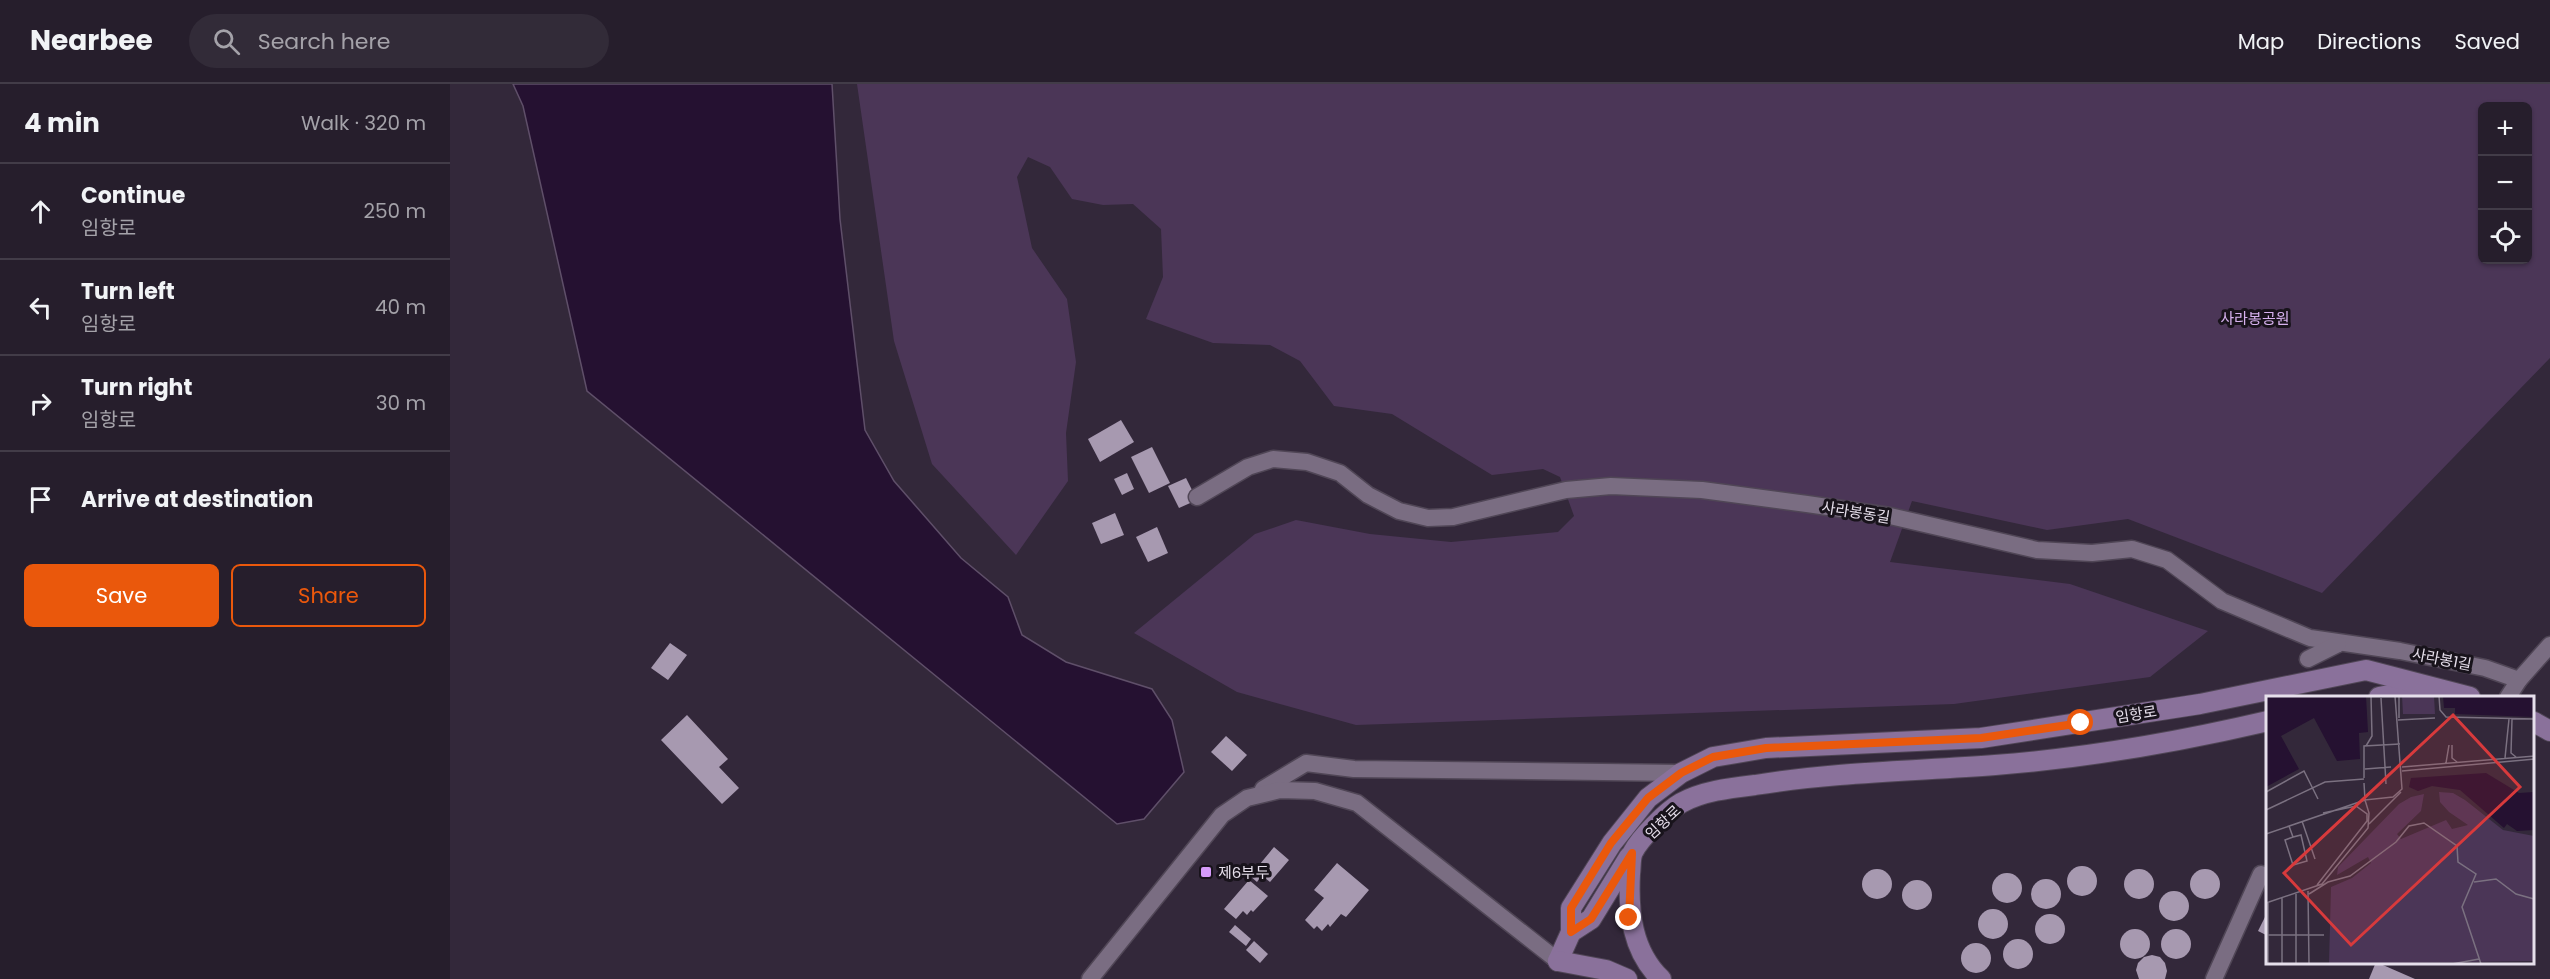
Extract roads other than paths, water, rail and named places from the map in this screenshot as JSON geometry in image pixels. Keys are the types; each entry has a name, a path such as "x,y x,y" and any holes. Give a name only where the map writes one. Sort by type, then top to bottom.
{"main road":[{"name":"임항로","path":"1558,961 1571,932 1571,908 1611,843 1648,798 1681,773 1713,757 1766,748 1981,738 2200,704 2366,670 2466,696"},
{"name":"임항로","path":"2384,696 2430,687"},
{"name":"임항로","path":"1571,932 1591,919 1632,853 1650,831 1680,804 1714,791 1784,780 2087,756 2266,721"},
{"path":"2535,722 2550,730"},
{"path":"1632,853 1629,918 1636,940 1661,979"},
{"path":"1558,961 1572,979"},
{"path":"1558,961 1606,970 1627,979"}],"street":[{"name":"사라봉동길","path":"1197,497 1248,467 1272,459 1307,462 1340,472 1368,495 1399,511 1428,518 1453,517 1566,490 1611,486 1702,490 1890,516 2037,550 2092,553 2132,549 2167,560 2222,601 2310,638 2363,646"},
{"path":"2308,659 2338,644"},
{"path":"2509,696 2519,680 2550,645"},
{"name":"사라봉1길","path":"2363,646 2485,668 2519,680"},
{"path":"1090,979 1221,815 1306,764 1354,769 1681,773"},
{"path":"1247,798 1280,790 1315,790 1357,803 1558,961"},
{"path":"2214,979 2261,874"}],"place":[{"name":"제6부두","path":"1206,872"}],"park label":[{"name":"사라봉공원","path":"2255,318"}]}
